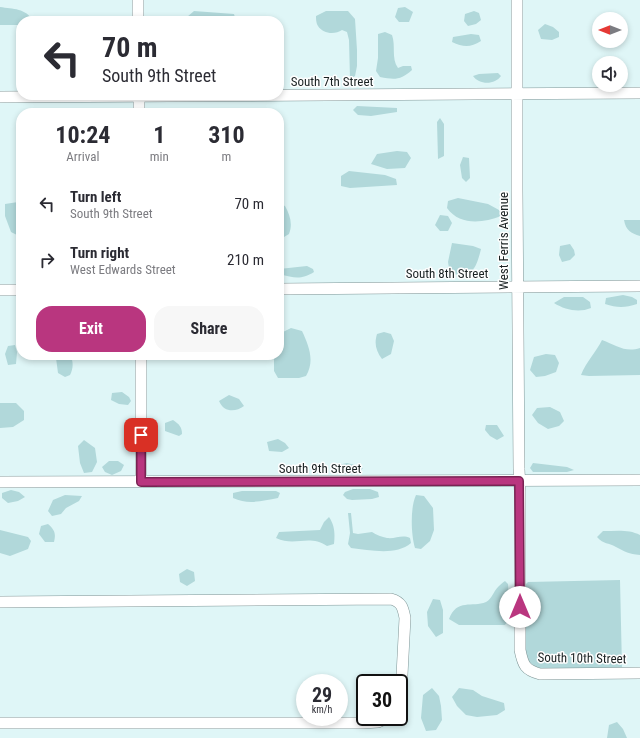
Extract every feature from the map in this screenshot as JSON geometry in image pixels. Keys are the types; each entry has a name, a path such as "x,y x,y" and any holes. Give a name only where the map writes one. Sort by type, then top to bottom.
{"street":[{"path":"138,0 138,16"},
{"name":"West Ferris Avenue","path":"517,0 520,650 522,662 526,667"},
{"name":"South 7th Street","path":"284,95 640,93"},
{"name":"South 7th Street","path":"0,97 16,97"},
{"name":"South 8th Street","path":"284,289 640,286"},
{"path":"0,290 16,290"},
{"path":"141,360 141,482"},
{"name":"South 9th Street","path":"0,482 640,480"},
{"path":"0,602 397,601 401,603 405,618 402,674"},
{"name":"South 10th Street","path":"526,667 531,672 540,674 640,673"},
{"path":"0,723 356,723"}],"shaded area":[{"path":"0,7 23,11 29,16 16,16 16,25 0,25"},
{"path":"405,7 413,12 409,22 399,22 395,17 398,8"},
{"path":"194,11 234,14 235,16 188,16"},
{"path":"326,11 348,11 355,19 357,66 355,76 350,79 349,40 347,32 342,30 336,33 329,33 320,29 316,16"},
{"path":"474,11 479,13 481,20 476,24 468,26 464,21 465,14"},
{"path":"545,24 553,27 559,32 559,37 552,40 541,39 538,30"},
{"path":"385,32 392,35 394,43 394,56 398,68 403,66 411,66 412,70 404,76 390,79 380,77 376,71 378,58 378,34"},
{"path":"471,34 479,35 481,41 473,45 466,46 452,42 453,37"},
{"path":"498,73 501,76 498,79 487,83 479,81 473,76 479,74"},
{"path":"357,106 397,108 397,112 371,116 358,115 353,110"},
{"path":"440,118 444,124 444,156 438,159 437,122"},
{"path":"397,151 407,152 411,158 405,168 387,169 371,164 377,154"},
{"path":"463,157 469,158 470,178 466,182 462,178 460,165"},
{"path":"349,171 385,175 396,179 397,185 350,188 341,186 341,176"},
{"path":"458,198 488,204 499,210 501,216 479,221 458,218 447,208 448,201"},
{"path":"16,202 16,234 11,232 5,216 5,204"},
{"path":"284,206 290,216 291,223 289,234 284,237"},
{"path":"440,215 448,216 452,223 448,231 440,231 435,225"},
{"path":"624,220 640,220 640,236 629,231"},
{"path":"452,243 473,246 481,249 475,266 469,273 458,275 450,274 448,262"},
{"path":"570,244 575,255 570,260 562,262 559,255 560,246"},
{"path":"307,266 313,269 314,272 301,277 293,277 284,275 284,268"},
{"path":"623,295 637,300 637,304 621,307 605,304 606,298"},
{"path":"564,297 583,297 590,302 591,308 586,310 572,310 554,303"},
{"path":"291,328 302,331 305,337 311,359 306,376 299,378 278,378 274,371 274,360 284,360 284,332"},
{"path":"384,332 391,334 394,341 391,354 382,359 377,350 376,341 377,334"},
{"path":"602,340 625,349 630,350 640,348 640,375 581,375"},
{"path":"15,345 16,364 8,365 5,354 8,346"},
{"path":"546,354 555,355 559,363 556,372 545,376 536,377 530,370 534,357"},
{"path":"56,360 72,360 73,365 70,375 65,377 58,373"},
{"path":"122,392 129,397 131,401 128,405 119,404 111,400 112,393"},
{"path":"229,395 239,399 244,406 234,410 224,408 219,401"},
{"path":"0,403 16,403 24,411 24,420 13,427 0,428"},
{"path":"550,407 560,412 564,421 559,426 548,429 538,423 532,415 537,408"},
{"path":"173,420 181,428 182,434 179,436 165,431 165,423"},
{"path":"486,425 497,425 504,436 497,440 490,436 485,430"},
{"path":"278,439 285,443 289,448 282,452 269,451 267,442"},
{"path":"84,440 95,448 97,462 92,472 84,473 80,463 78,446"},
{"path":"109,461 118,461 124,465 121,471 112,475 105,472 102,467"},
{"path":"347,463 363,468 359,473 346,474 334,472 333,466"},
{"path":"533,463 567,467 574,470 567,472 533,472 530,468"},
{"path":"353,489 370,489 378,492 379,497 372,499 352,500 347,499 343,495 345,492"},
{"path":"11,490 19,492 25,497 18,501 8,503 2,498 2,493"},
{"path":"242,491 276,491 280,493 278,498 261,501 250,502 233,498 233,493"},
{"path":"65,495 82,496 79,501 66,508 61,514 52,516 48,511 53,500"},
{"path":"416,495 424,496 433,508 434,530 430,541 421,549 415,548 413,536 412,514"},
{"path":"348,513 351,513 353,533 358,534 372,532 387,538 407,537 410,538 411,543 398,550 390,551 374,551 351,548 348,544 350,533"},
{"path":"329,517 334,530 334,544 327,546 314,541 289,541 276,538 279,532 320,530 324,522"},
{"path":"48,524 54,532 54,542 45,542 39,534 41,526"},
{"path":"0,530 28,537 31,541 28,549 10,556 0,553"},
{"path":"603,531 627,531 640,535 640,555 627,552 602,541 597,537"},
{"path":"187,569 194,572 195,581 187,586 180,582 179,574"},
{"path":"620,580 622,668 541,669 529,661 526,655 525,647 526,584 528,582"},
{"path":"505,581 508,584 510,617 505,625 459,625 449,619 452,612 456,608 465,605 481,604 488,601 496,589"},
{"path":"433,599 440,600 443,610 443,633 436,637 428,626 427,612"},
{"path":"432,688 439,696 442,720 436,730 426,731 421,718 423,695"},
{"path":"459,688 473,690 482,696 504,703 505,710 497,715 477,717 466,715 457,706 452,697"},
{"path":"617,722 623,729 627,738 607,738 609,725"}],"route":[{"path":"141,435 141,482 519,481 521,578 520,607"}]}
